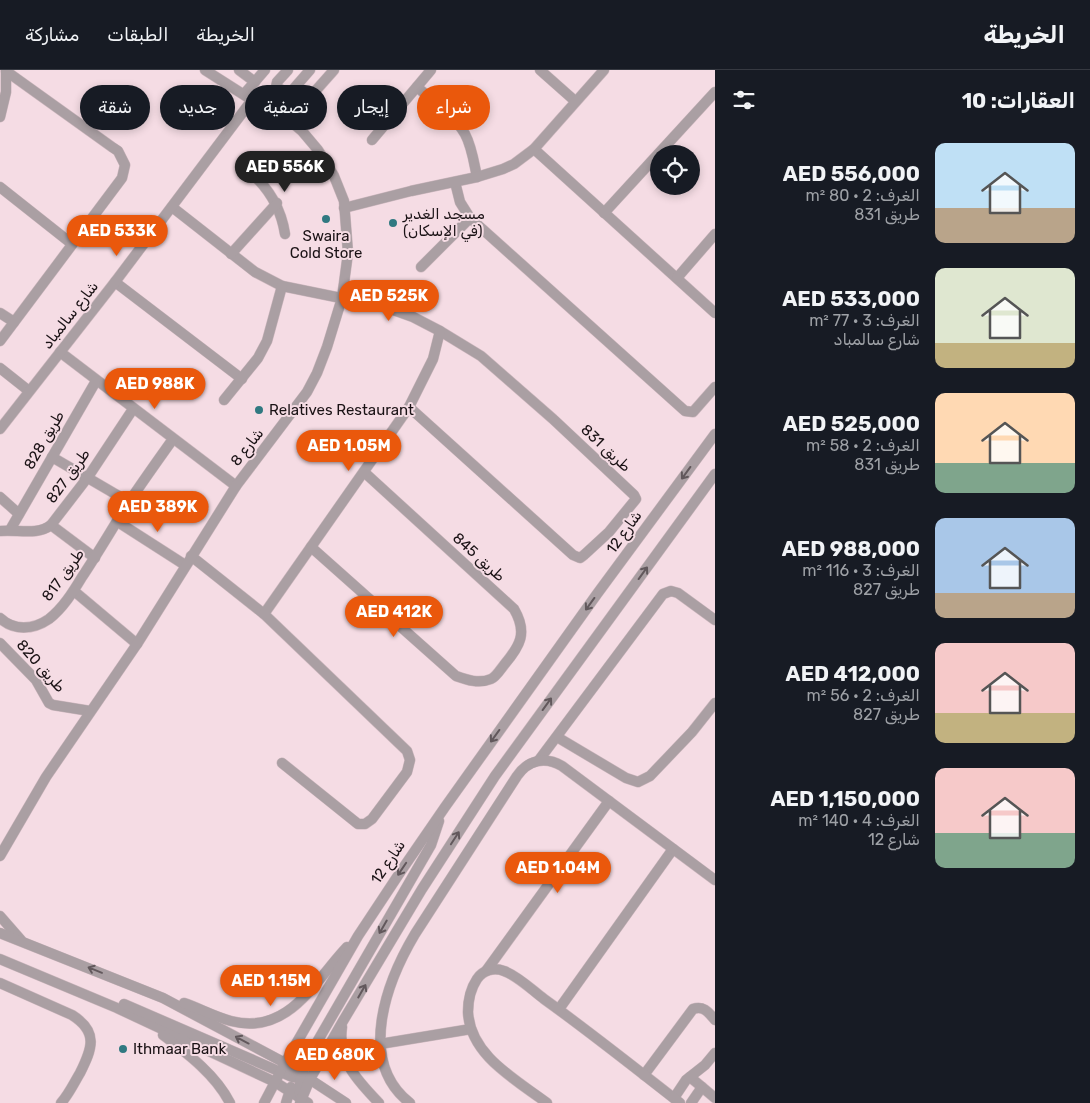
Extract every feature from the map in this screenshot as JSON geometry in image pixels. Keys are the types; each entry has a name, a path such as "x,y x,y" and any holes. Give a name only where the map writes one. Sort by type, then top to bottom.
{"street":[{"name":"شارع 8","path":"205,70 245,95"},
{"path":"239,70 254,82"},
{"name":"شارع سالمباد","path":"253,85 265,70"},
{"path":"276,85 288,70"},
{"path":"298,85 310,70"},
{"path":"320,85 334,70"},
{"path":"372,140 431,70"},
{"path":"540,70 575,101"},
{"path":"344,208 477,177 514,164 534,149 604,70"},
{"path":"0,117 6,92 6,71"},
{"path":"0,341 122,178 125,165 118,151 112,146 6,71"},
{"path":"416,87 456,122 465,134 477,177"},
{"path":"604,213 715,92"},
{"name":"شارع سالمباد","path":"1,425 172,207 245,101"},
{"name":"شارع 8","path":"0,856 46,777 137,644 236,486 307,392 317,374 342,298 348,253 344,201 334,176 318,150 301,130"},
{"path":"534,149 715,313"},
{"path":"249,170 260,180 276,203 284,224 285,234"},
{"path":"455,182 460,202 470,218 685,412 693,412 715,387"},
{"path":"0,187 72,244"},
{"path":"231,254 276,203"},
{"name":"طريق 831","path":"172,207 255,272 282,286 385,307 440,331 480,356 539,406 634,495 636,499 609,532 580,558 573,555 409,407"},
{"path":"421,267 470,218"},
{"path":"676,278 715,234"},
{"path":"115,282 242,379"},
{"path":"224,400 258,358 267,341 282,286"},
{"path":"0,313 14,322"},
{"path":"264,614 409,407 433,359 440,331"},
{"path":"60,352 173,440 236,486"},
{"path":"0,368 29,391"},
{"name":"طريق 828","path":"5,530 19,514 96,381"},
{"name":"طريق 827","path":"5,530 39,531 51,525 88,477 133,409"},
{"name":"شارع 12","path":"275,1082 358,936 444,806 715,434"},
{"name":"طريق 817","path":"0,618 14,627 26,628 36,626 57,612 95,558 129,502 173,440"},
{"path":"52,457 129,502"},
{"name":"طريق 845","path":"311,547 456,676 471,681 493,678 516,651 521,629 514,609 364,472"},
{"path":"286,1103 290,1092 343,1021 422,889 495,776 715,474"},
{"path":"0,497 19,514"},
{"path":"118,522 185,565"},
{"path":"51,525 95,558"},
{"path":"191,556 264,614 407,751 410,760 407,772 372,819 365,824 358,824 282,763"},
{"path":"74,590 137,644"},
{"path":"539,760 663,594 671,591 678,593 715,620"},
{"name":"طريق 820","path":"0,643 36,680 49,702 53,705 90,711"},
{"path":"557,737 626,778 638,782 650,776 692,732 715,703"},
{"path":"410,1103 397,1090 388,1076 380,1044 386,998 393,975 403,954 522,768 529,763 539,760 554,762 562,766 672,849 714,878"},
{"path":"547,1103 485,1054 474,1038 468,1019 469,999 476,980 486,971 609,801"},
{"path":"303,1102 301,1077 313,1049 431,845 444,806"},
{"path":"559,1010 672,849"},
{"path":"0,916 22,940"},
{"path":"0,933 22,940 163,998 346,1103"},
{"path":"163,998 182,1002 229,1021 246,1024 263,1023 286,1014 295,1006 358,936"},
{"path":"0,959 140,1019 275,1082 303,1102"},
{"path":"486,971 499,969 505,971 677,1101 690,1077 705,1065 715,1053"},
{"path":"0,983 72,1015 80,1020 86,1028 90,1036 91,1046 62,1103"},
{"path":"74,990 86,989 93,991 282,1067"},
{"path":"644,1076 693,1009 704,1009 715,1020"},
{"path":"140,1019 193,1059 219,1085 230,1103"},
{"path":"343,1021 341,1044 345,1061 355,1076 379,1103"},
{"path":"380,1044 471,1029"},
{"path":"690,1077 715,1098"},
{"path":"264,1103 275,1082"},
{"path":"691,1103 702,1087"}],"place":[{"name":"Swaira Cold Store","path":"326,219"},
{"name":"مسجد الغدير (في الإسكان)","path":"393,223"},
{"name":"Relatives Restaurant","path":"259,410"},
{"name":"Ithmaar Bank","path":"123,1049"}]}
